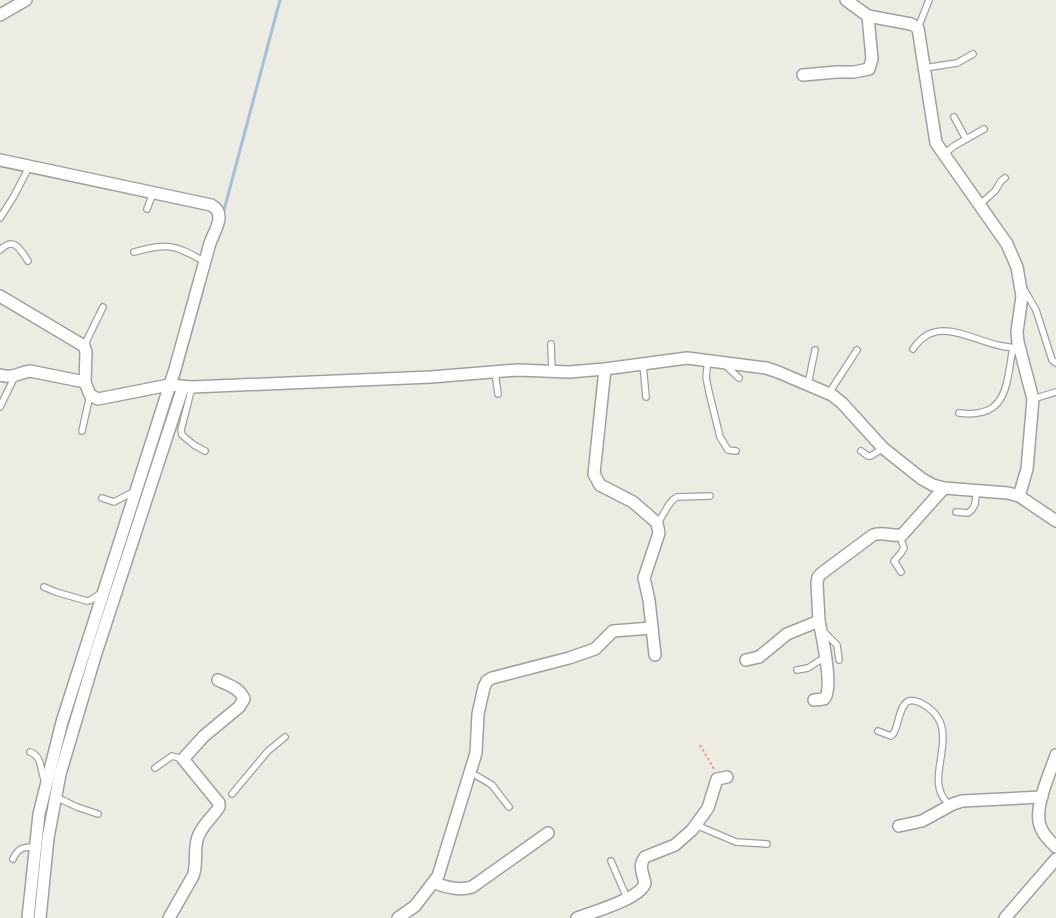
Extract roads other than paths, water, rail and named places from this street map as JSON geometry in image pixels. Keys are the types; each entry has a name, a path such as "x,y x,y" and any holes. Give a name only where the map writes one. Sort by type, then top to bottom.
{"street":[{"path":"0,15 26,0"},
{"path":"846,0 868,16 911,24 918,28 934,136 944,154 1014,256 1021,285 1022,301 1017,332 1017,348 1033,399 1027,469 1019,496"},
{"path":"802,76 869,69 872,59 868,16"},
{"path":"0,160 211,205 218,208 219,216 205,262 180,386 99,643 55,797 48,838 40,918"},
{"path":"0,296 84,346 86,352 85,382 90,395 98,399 180,386 431,377 517,370 569,372 675,359 708,360 766,368 829,393 842,403 883,448 922,479 933,485 944,488 1008,493 1019,496 1056,521"},
{"path":"605,369 594,467 596,480 600,486 633,502 657,523 659,534 646,567 644,578 649,600 656,655"},
{"path":"0,375 8,377 30,371 85,382"},
{"path":"28,918 39,814 62,722 137,490 180,386"},
{"path":"814,700 824,699 828,692 817,583 822,573 873,535 882,533 900,536 944,488"},
{"path":"746,660 764,654 787,634 820,624"},
{"path":"398,918 416,906 438,876 474,775 478,714 484,686 487,681 595,649 613,631 652,628"},
{"path":"169,918 196,870 196,843 198,836 222,803 219,803 183,758 210,730 243,702 242,694 235,688 218,680"},
{"path":"1056,755 1042,797 1038,817 1040,827 1056,847"},
{"path":"578,918 605,909 641,891 645,883 640,865 641,861 645,857 675,845 684,839 708,808 723,777"},
{"path":"899,826 922,821 950,805 962,802 1042,797"},
{"path":"434,883 464,890 472,887 548,832"},
{"path":"1005,918 1056,859"}],"lane":[{"path":"918,28 929,0"},
{"path":"924,68 957,63 973,54"},
{"path":"954,117 966,139"},
{"path":"944,154 984,129"},
{"path":"0,218 29,167"},
{"path":"979,205 1005,178"},
{"path":"148,209 153,192"},
{"path":"0,250 9,244 13,244 20,248 28,261"},
{"path":"134,252 161,245 180,248 205,262"},
{"path":"1021,285 1036,310 1052,360 1056,363"},
{"path":"84,346 103,307"},
{"path":"913,349 927,334 941,331 957,333 1002,347 1017,348 1008,386 1002,398 988,410 959,413"},
{"path":"551,344 552,371"},
{"path":"808,384 815,350"},
{"path":"829,393 857,350"},
{"path":"708,360 706,377 720,437 728,450 736,451"},
{"path":"723,362 739,378"},
{"path":"643,364 646,397"},
{"path":"495,372 498,394"},
{"path":"0,407 15,376"},
{"path":"180,386 182,435 205,451"},
{"path":"1033,399 1056,392"},
{"path":"82,432 90,395"},
{"path":"861,451 868,456 872,456 883,448"},
{"path":"102,498 114,502 137,490"},
{"path":"956,512 968,513 974,508 976,504 976,491"},
{"path":"657,523 676,497 710,496"},
{"path":"900,536 903,550 894,561 901,572"},
{"path":"44,587 87,601 104,590"},
{"path":"820,624 837,645 839,660"},
{"path":"796,670 808,668 825,657"},
{"path":"878,731 891,736 893,734 903,707 907,702 918,702 927,706 934,713 941,721 944,738 940,762 940,791 942,797 950,805"},
{"path":"232,794 268,751 285,737"},
{"path":"30,752 37,755 39,759 42,776 46,785"},
{"path":"155,768 172,756 183,758"},
{"path":"474,775 492,784 509,807"},
{"path":"55,797 98,814"},
{"path":"696,825 736,842 767,844"},
{"path":"13,859 23,847 35,848"},
{"path":"611,861 627,898"}],"waterway":[{"path":"223,214 280,0"},
{"path":"177,383 204,285"},
{"path":"127,540 176,389"},
{"path":"43,828 48,802"},
{"path":"34,918 38,879"}]}
